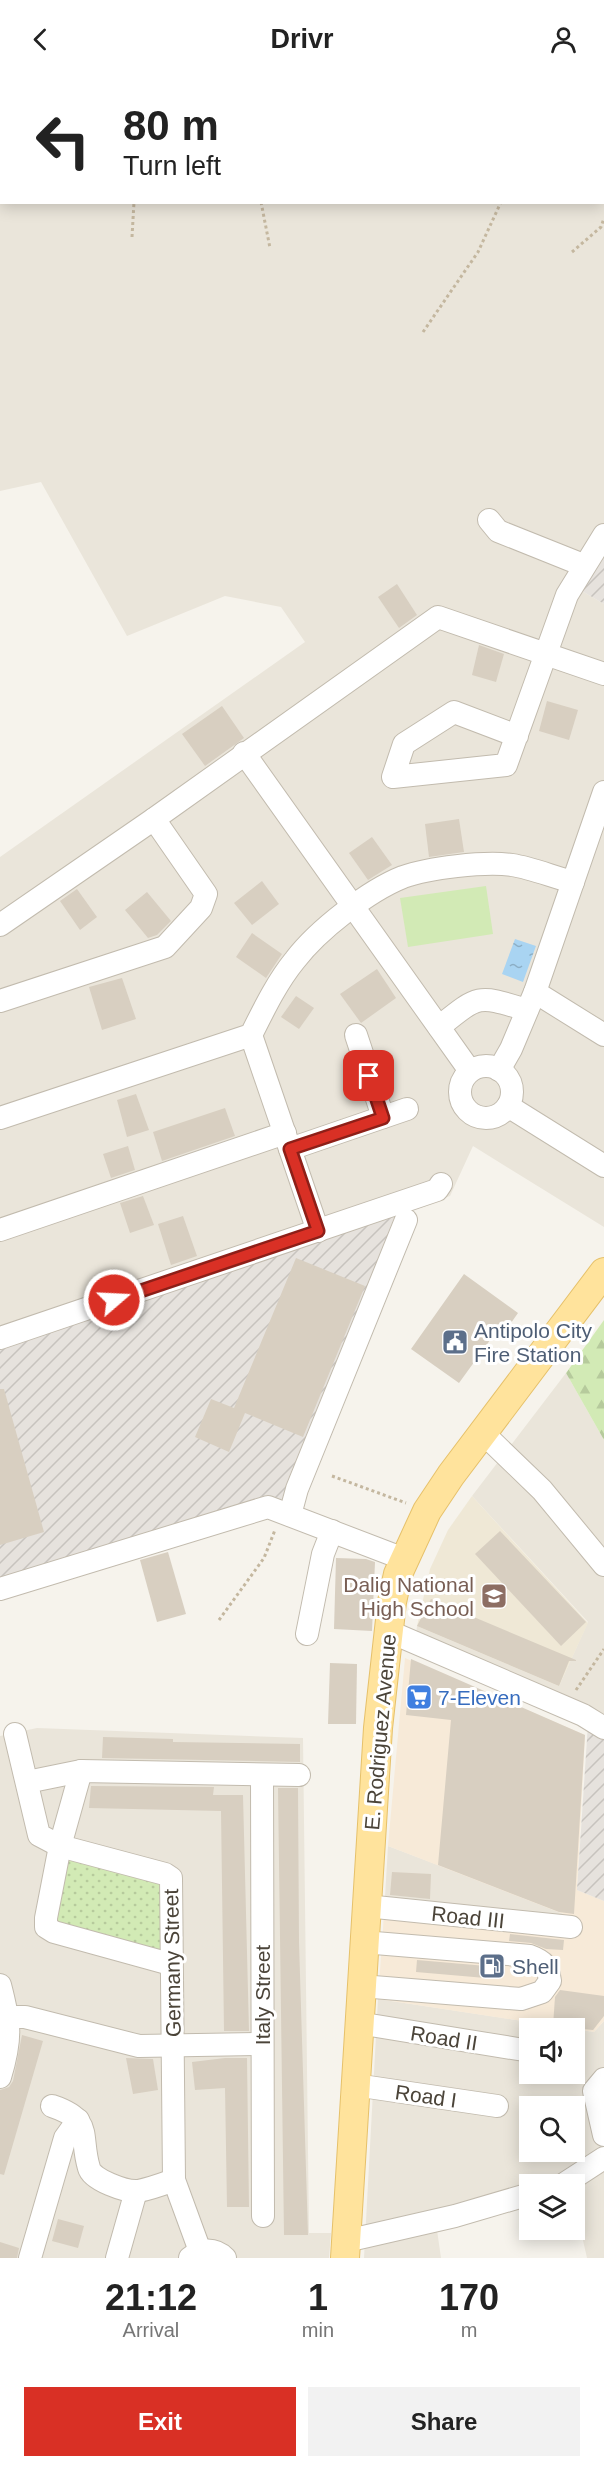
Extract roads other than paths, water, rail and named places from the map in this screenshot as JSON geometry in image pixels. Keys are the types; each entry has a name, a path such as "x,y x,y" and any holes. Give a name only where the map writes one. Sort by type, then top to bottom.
{"main road":[{"name":"E. Rodriguez Avenue","path":"345,2249 378,1728 392,1602 404,1559 427,1511 451,1475 604,1272"}],"street":[{"path":"489,520 498,531 583,565"},
{"path":"517,736 454,712 404,744 393,777 506,765 517,736 547,653 567,595 583,565 604,535"},
{"path":"0,925 154,819 438,617 604,674"},
{"path":"244,753 470,1071"},
{"path":"499,1070 531,1001 604,792"},
{"path":"0,1001 165,947 201,908 206,894 154,819"},
{"path":"0,1118 251,1035 273,992 295,959 354,905 403,877 455,866 511,865 573,882"},
{"path":"439,1027 472,1001 531,1001 604,1035"},
{"path":"251,1035 318,1231"},
{"path":"356,1035 383,1118"},
{"path":"484,1066 499,1070 510,1083 512,1095 508,1106 499,1115 486,1119 468,1112 461,1101 460,1088 465,1076 470,1071 484,1066"},
{"path":"508,1106 604,1166"},
{"path":"0,1230 287,1141 383,1118 407,1109"},
{"path":"0,1338 437,1190 441,1184"},
{"path":"286,1514 406,1220"},
{"path":"484,1434 542,1490 604,1565"},
{"path":"0,1589 268,1507 404,1559"},
{"path":"307,1634 323,1554 332,1532"},
{"path":"388,1631 583,1714 604,1728"},
{"name":"Germany Street","path":"15,1734 39,1835 60,1846 165,1874 171,1878 174,2180 195,2255"},
{"path":"27,1782 81,1771 299,1775"},
{"path":"81,1771 60,1846 46,1928 171,1964"},
{"name":"Italy Street","path":"261,1775 263,2216"},
{"name":"Road III","path":"366,1906 571,1927"},
{"path":"361,1986 521,1999 542,1992 550,1981 548,1968 541,1960 530,1956 363,1942"},
{"path":"0,1985 17,2017 0,2077"},
{"path":"17,2017 139,2046 262,2044"},
{"name":"Road II","path":"358,2023 519,2049"},
{"path":"604,2079 594,2091 604,2135"},
{"name":"Road I","path":"355,2085 497,2106"},
{"path":"52,2106 68,2111 78,2120 85,2135 89,2171 99,2181 136,2191 174,2180"},
{"path":"30,2258 65,2138 78,2120"},
{"path":"579,2174 604,2158"},
{"path":"117,2258 136,2191"},
{"path":"345,2249 519,2197"},
{"path":"195,2255 215,2251 225,2258"}],"water":[{"path":"515,939 536,946 523,982 502,974"}],"place":[{"name":"Antipolo City Fire Station","path":"455,1342"},
{"name":"Dalig National High School","path":"494,1596"},
{"name":"7-Eleven","path":"419,1697"},
{"name":"Shell","path":"492,1966"}]}
